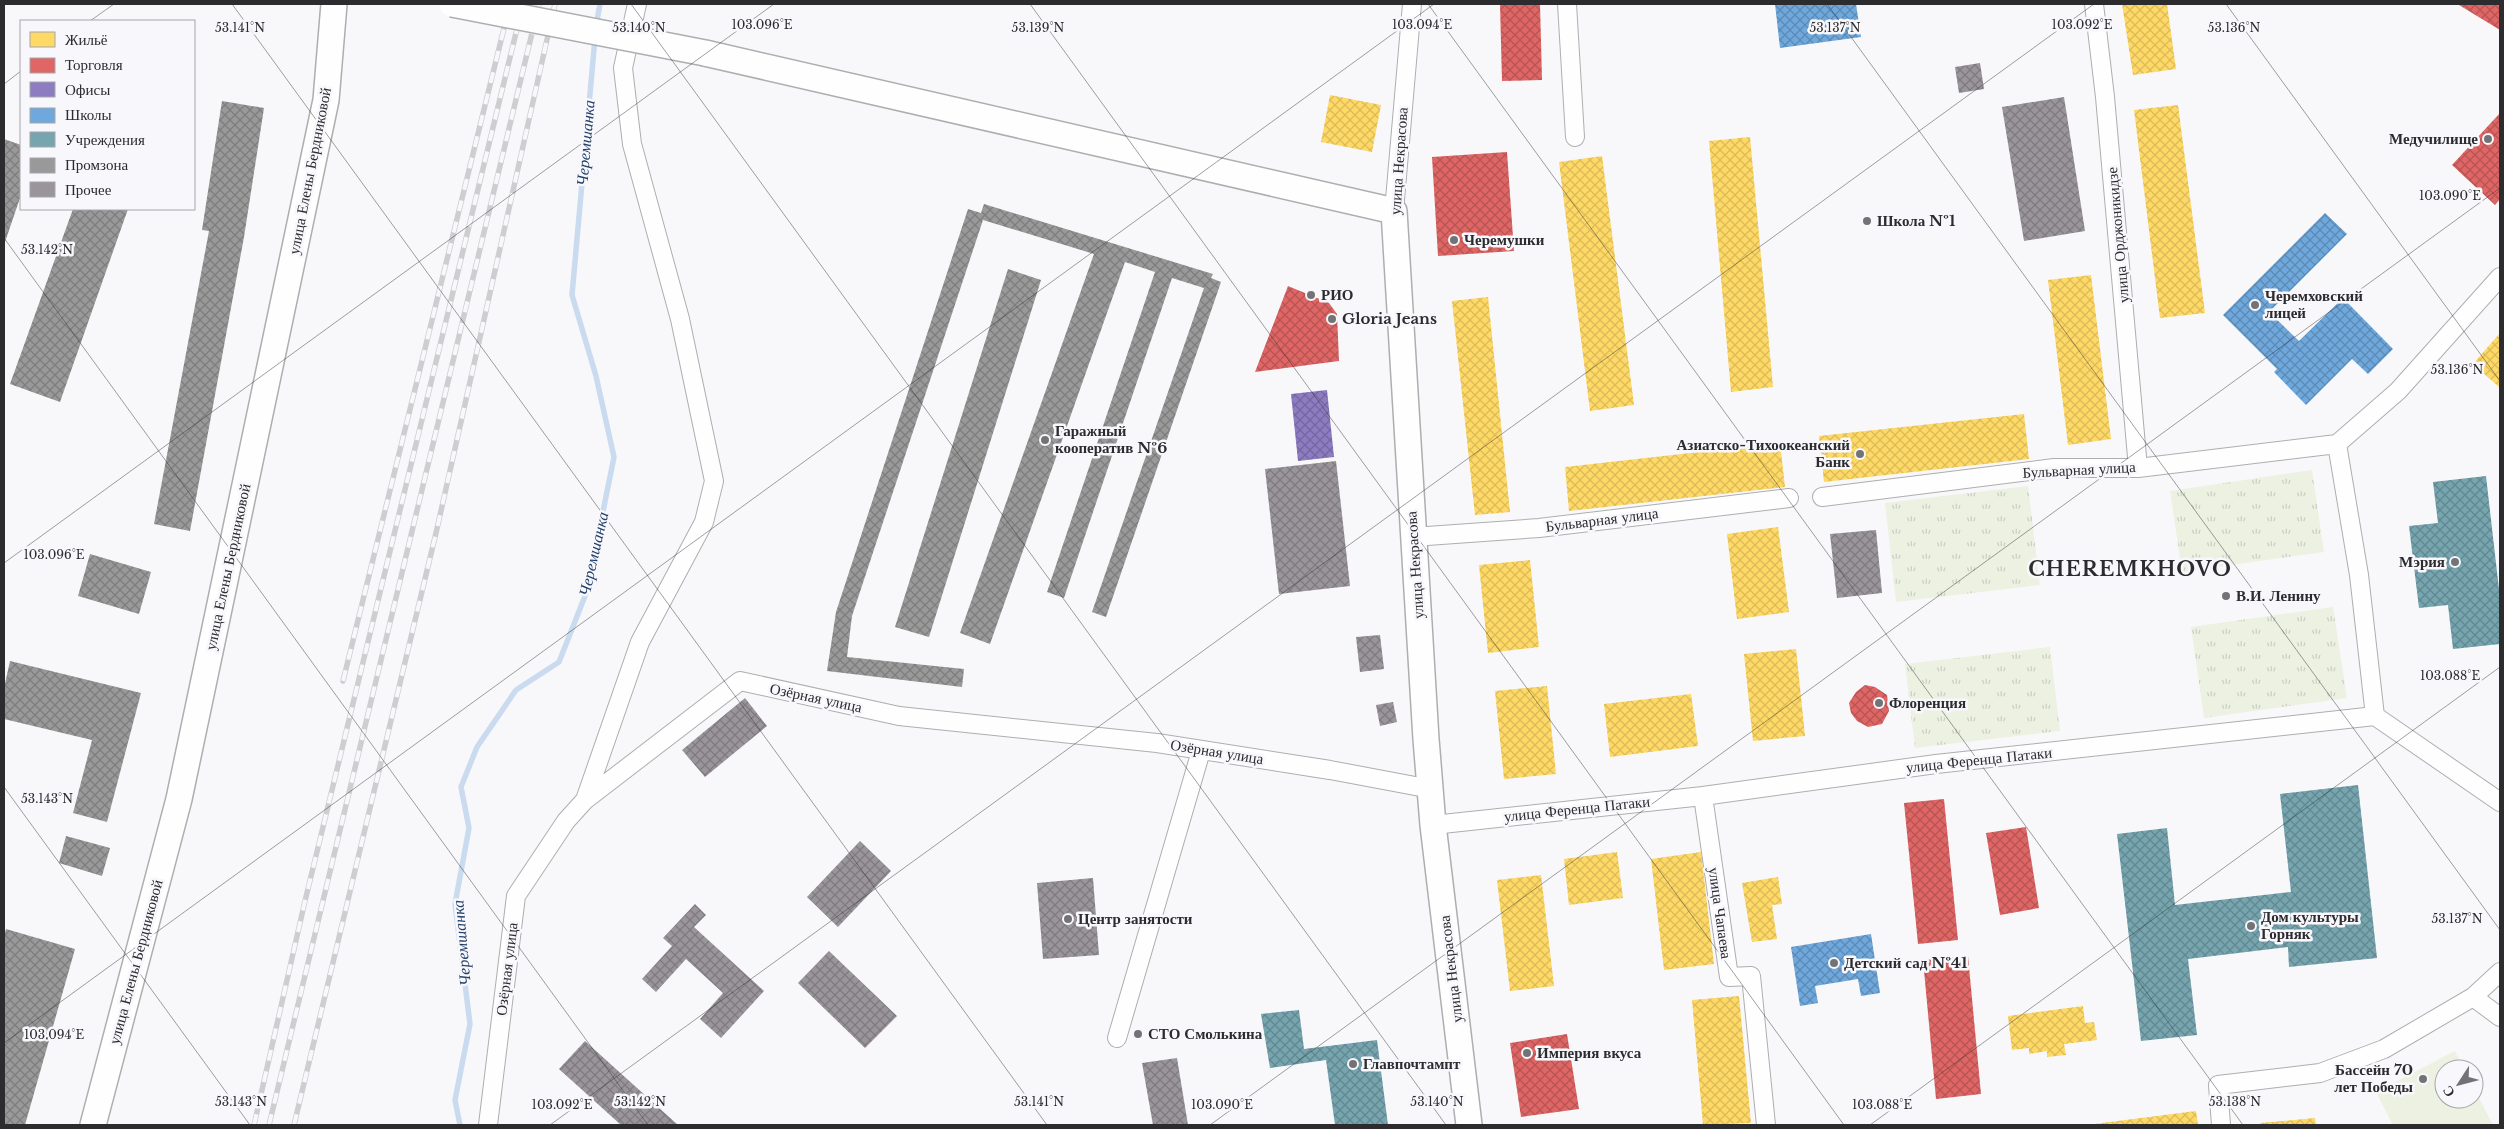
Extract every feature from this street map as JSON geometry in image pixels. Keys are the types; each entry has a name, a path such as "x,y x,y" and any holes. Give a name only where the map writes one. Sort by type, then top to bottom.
{"main road":[{"name":"улица Елены Бердниковой","path":"94,1125 179,799 326,100 334,4"},
{"path":"452,4 704,54 1394,211"},
{"name":"улица Некрасова","path":"1394,211 1413,537 1433,825 1469,1125"}],"street":[{"path":"584,800 640,642 704,522 714,481 680,319 632,144 623,68 637,4"},
{"name":"улица Некрасова","path":"1394,211 1412,4"},
{"path":"1567,4 1575,137"},
{"name":"улица Орджоникидзе","path":"2094,4 2106,107 2138,468"},
{"path":"2500,276 2398,391 2337,444 2359,575 2374,716 2500,802"},
{"name":"Бульварная улица","path":"1822,497 2054,468 2138,468 2337,444"},
{"name":"Бульварная улица","path":"1413,537 1539,528 1789,498"},
{"name":"Озёрная улица","path":"488,1125 516,896 566,822 584,800 740,682 899,716 1156,743 1330,770 1431,789"},
{"name":"улица Ференца Патаки","path":"1433,825 1703,796 1936,764 2374,716"},
{"path":"1117,1038 1201,751"},
{"name":"улица Чапаева","path":"1703,796 1729,977 1751,976 1766,1125"},
{"path":"2221,1125 2218,1085 2320,1073 2384,1049 2473,997 2500,972"},
{"path":"2473,997 2500,1017"}],"green space":[{"path":"2312,470 2324,552 2182,572 2170,491"},
{"path":"2028,486 2040,585 1896,602 1885,503"},
{"path":"2333,607 2347,698 2204,718 2191,627"},
{"path":"2050,647 2060,731 1915,748 1905,664"},
{"name":"Бассейн 70 лет Победы","path":"2455,1051 2459,1059 2440,1059"},
{"name":"Бассейн 70 лет Победы","path":"2434,1062 2434,1109 2484,1109 2484,1107 2493,1125 2393,1125 2376,1092"}],"building: Жильё":[{"path":"2122,4 2167,4 2176,69 2133,75"},
{"path":"1330,95 1381,105 1372,152 1321,142"},
{"path":"2178,105 2205,313 2160,318 2134,110"},
{"path":"1750,137 1773,387 1731,392 1709,141"},
{"path":"1602,156 1634,405 1590,411 1559,162"},
{"path":"2091,275 2111,439 2068,445 2048,280"},
{"path":"1488,297 1510,512 1475,515 1452,301"},
{"path":"2500,333 2500,385 2499,387 2473,364"},
{"path":"2024,414 2029,459 1824,482 1819,436"},
{"path":"1780,443 1785,487 1569,511 1565,467"},
{"path":"1778,527 1789,612 1737,619 1727,534"},
{"path":"1530,560 1539,647 1488,653 1479,565"},
{"path":"1796,649 1805,736 1753,741 1744,654"},
{"path":"1547,686 1556,774 1504,779 1495,691"},
{"path":"1691,694 1698,746 1610,757 1604,704"},
{"path":"1617,852 1623,898 1569,905 1564,859"},
{"path":"1701,852 1714,964 1664,970 1651,859"},
{"path":"1541,875 1554,986 1510,991 1497,880"},
{"path":"1778,877 1782,904 1772,905 1777,939 1752,942 1742,883"},
{"path":"1739,996 1751,1123 1703,1125 1692,1000"},
{"path":"2083,1006 2085,1023 2094,1022 2097,1040 2064,1044 2066,1055 2047,1057 2047,1051 2029,1054 2029,1048 2012,1050 2008,1016"},
{"path":"2196,1111 2198,1125 2094,1125 2094,1124"},
{"path":"2315,1118 2316,1125 2260,1125 2260,1123"}],"building: Торговля":[{"path":"1500,4 1540,4 1542,80 1502,81"},
{"path":"2500,4 2500,30 2459,5"},
{"name":"Медучилище","path":"2500,113 2500,199 2495,205 2452,165"},
{"path":"1507,152 1514,251 1438,256 1432,157"},
{"path":"1288,286 1329,303 1337,314 1339,361 1255,372"},
{"path":"1865,685 1875,687 1887,695 1889,711 1882,724 1868,727 1857,721 1851,713 1849,703 1856,692"},
{"path":"1944,799 1958,940 1918,944 1904,803"},
{"path":"2026,827 2039,908 2000,915 1986,833"},
{"path":"1968,956 1981,1094 1936,1099 1923,960"},
{"path":"1567,1034 1579,1109 1521,1117 1510,1043"}],"building: Офисы":[{"path":"1327,390 1334,457 1298,461 1291,394"}],"building: Школы":[{"path":"1775,4 1856,4 1861,37 1780,48"},
{"name":"Черемховский лицей","path":"2325,213 2347,234 2269,312 2299,341 2343,298 2393,349 2368,374 2352,359 2306,405 2274,372 2277,369 2223,315"},
{"name":"Детский сад №41","path":"1871,934 1880,993 1861,996 1858,979 1815,986 1818,1003 1800,1006 1791,947"}],"building: Учреждения":[{"name":"Мэрия","path":"2486,476 2500,598 2500,644 2453,649 2448,605 2419,608 2409,526 2438,523 2433,482"},
{"name":"Дом культуры Горняк","path":"2358,785 2377,958 2289,967 2288,947 2188,959 2197,1035 2141,1041 2117,834 2167,828 2175,905 2291,892 2280,794"},
{"name":"Главпочтампт","path":"1299,1010 1304,1049 1377,1040 1388,1125 1335,1125 1326,1060 1270,1068 1261,1014"}],"building: Промзона":[{"path":"222,101 264,108 244,237 190,531 154,524 209,231 202,230"},
{"path":"4,139 20,145 20,198 4,245"},
{"name":"Гаражный кооператив №6","path":"984,204 1213,274 1211,278 1221,282 1106,617 1092,612 1204,288 1172,278 1064,598 1047,592 1155,272 1125,262 990,644 960,633 1094,254 983,220 852,616 847,657 964,669 962,687 827,671 836,612 968,209 981,213"},
{"path":"73,210 128,210 60,402 10,384"},
{"path":"1008,269 1041,280 929,637 895,627"},
{"path":"90,554 151,572 139,614 78,596"},
{"path":"10,661 141,693 107,822 73,813 92,740 4,719 4,688"},
{"path":"66,836 110,848 102,876 59,863"},
{"path":"6,929 75,949 25,1125 4,1125 4,936"}],"building: Прочее":[{"path":"1980,63 1984,89 1959,93 1955,67"},
{"path":"2064,97 2085,231 2024,241 2002,107"},
{"path":"1336,461 1350,586 1279,594 1265,469"},
{"path":"1876,530 1882,593 1837,598 1830,534"},
{"path":"1380,635 1384,669 1360,672 1356,637"},
{"path":"745,698 767,726 705,777 682,750"},
{"path":"1393,702 1397,722 1380,726 1376,705"},
{"path":"860,841 891,871 838,927 807,897"},
{"name":"Центр занятости","path":"1093,878 1099,955 1043,959 1037,883"},
{"path":"695,904 706,915 694,927 764,991 721,1038 700,1019 723,993 686,959 656,992 642,979 672,946 663,938"},
{"path":"829,951 897,1016 865,1048 798,983"},
{"path":"585,1041 678,1125 621,1125 559,1069"},
{"path":"1177,1058 1188,1125 1153,1125 1142,1063"}],"waterway":[{"name":"Черемшанка","path":"596,26 600,4"},
{"name":"Черемшанка","path":"460,1125 455,1100 470,1024 455,904 469,828 461,787 477,747 516,690 559,662 587,591 614,457 596,376 572,295 595,38"}],"railway":[{"path":"343,681 510,4"},
{"path":"254,1125 305,901 523,4"},
{"path":"269,1125 539,4"},
{"path":"294,1125 436,533 555,4"}],"place":[{"name":"Медучилище","path":"2488,139"},
{"name":"Школа №1","path":"1867,221"},
{"name":"Черемушки","path":"1454,240"},
{"name":"РИО","path":"1311,295"},
{"name":"Черемховский лицей","path":"2255,305"},
{"name":"Gloria Jeans","path":"1332,319"},
{"name":"Гаражный кооператив №6","path":"1045,440"},
{"name":"Азиатско-Тихоокеанский Банк","path":"1860,454"},
{"name":"Мэрия","path":"2455,562"},
{"name":"В.И. Ленину","path":"2226,596"},
{"name":"Флоренция","path":"1879,703"},
{"name":"Центр занятости","path":"1068,919"},
{"name":"Дом культуры Горняк","path":"2251,926"},
{"name":"Детский сад №41","path":"1834,963"},
{"name":"СТО Смолькина","path":"1138,1034"},
{"name":"Империя вкуса","path":"1527,1053"},
{"name":"Главпочтампт","path":"1353,1064"},
{"name":"Бассейн 70 лет Победы","path":"2423,1079"}],"district":[{"name":"CHEREMKHOVO","path":"2130,569"}]}
